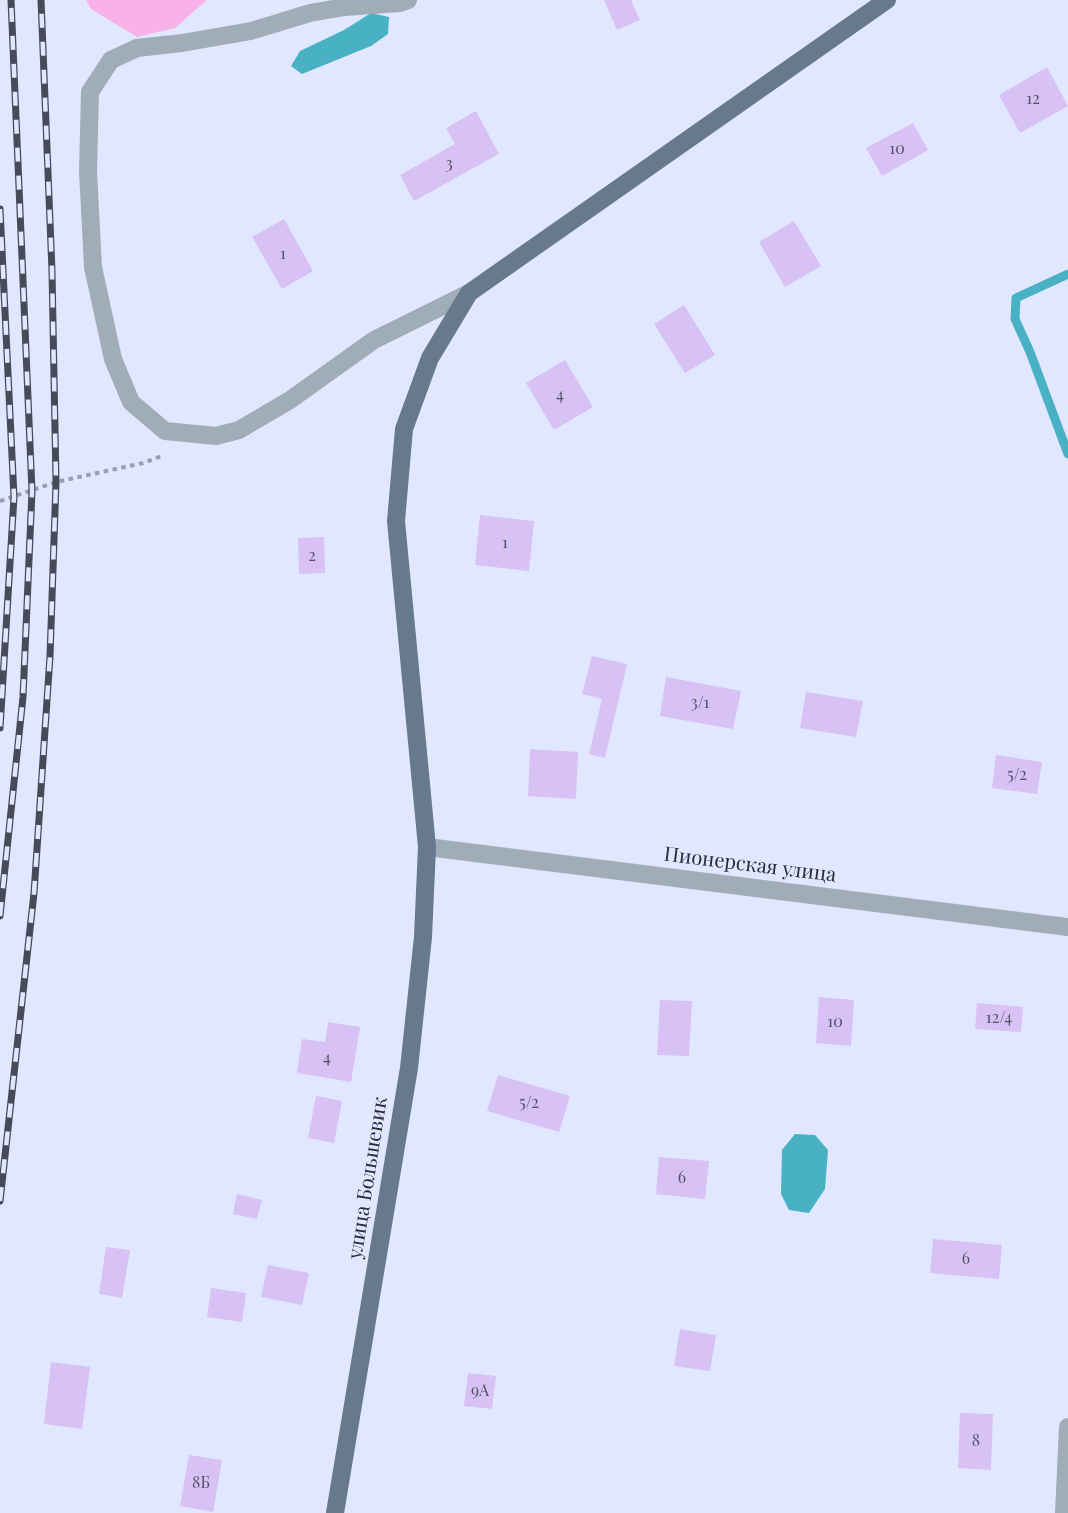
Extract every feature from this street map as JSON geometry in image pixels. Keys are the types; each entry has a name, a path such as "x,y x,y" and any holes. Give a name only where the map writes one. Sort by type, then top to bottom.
{"main road":[{"path":"469,293 887,0"},
{"name":"улица Большевик","path":"336,1513 409,1068 423,937 427,847 396,521 404,429 430,358 469,293"}],"street":[{"path":"408,0 400,3 345,7 310,13 251,31 137,48 111,60 90,92 88,171 93,267 113,359 130,402 165,431 216,436 239,430 290,400 374,340 469,293"},
{"name":"Пионерская улица","path":"427,847 1068,927"},
{"path":"1064,1513 1068,1427"}],"path":[{"path":"0,501 56,482 143,463 164,455"}],"shaded area":[{"path":"86,0 207,0 175,28 137,37 91,9"}],"water":[{"path":"371,13 389,17 388,34 371,46 302,74 291,66 300,51 344,30"},
{"path":"795,1134 815,1135 828,1150 825,1189 809,1213 789,1210 781,1194 782,1150"}],"building":[{"path":"604,0 631,0 640,20 617,30"},
{"path":"1047,67 1068,106 1020,133 999,95"},
{"path":"476,111 499,154 414,201 400,175 455,144 446,128"},
{"path":"913,123 928,150 882,176 866,148"},
{"path":"284,219 313,271 282,289 252,237"},
{"path":"794,221 821,266 785,287 759,242"},
{"path":"684,305 715,355 685,373 654,324"},
{"path":"565,360 593,407 554,430 526,383"},
{"path":"480,515 534,521 529,571 475,565"},
{"path":"324,537 325,573 299,574 298,538"},
{"path":"592,656 627,664 605,758 589,754 602,699 582,694"},
{"path":"666,677 741,691 733,729 660,716"},
{"path":"806,692 863,701 856,737 800,728"},
{"path":"530,749 578,752 576,799 528,796"},
{"path":"996,755 1042,762 1037,794 992,788"},
{"path":"819,997 854,1000 851,1046 816,1043"},
{"path":"660,1000 692,1001 689,1056 657,1055"},
{"path":"977,1003 1023,1007 1021,1032 975,1029"},
{"path":"328,1022 360,1027 351,1082 297,1073 302,1039 325,1042"},
{"path":"498,1075 570,1096 559,1132 487,1111"},
{"path":"316,1096 342,1101 334,1143 308,1138"},
{"path":"659,1157 709,1161 705,1199 656,1194"},
{"path":"237,1194 262,1200 257,1219 233,1214"},
{"path":"933,1239 1002,1245 999,1279 930,1273"},
{"path":"106,1247 130,1250 122,1298 99,1294"},
{"path":"268,1265 309,1273 302,1305 261,1297"},
{"path":"211,1288 246,1293 242,1322 207,1317"},
{"path":"680,1329 716,1335 710,1371 674,1366"},
{"path":"51,1362 90,1367 82,1429 44,1424"},
{"path":"468,1373 496,1376 492,1409 464,1406"},
{"path":"960,1413 993,1414 991,1470 958,1468"},
{"path":"189,1455 222,1460 213,1512 180,1506"}],"waterway":[{"path":"1068,274 1016,298 1015,319 1030,352 1068,454"}],"railway":[{"path":"0,916 23,697 32,491 11,0"},
{"path":"0,1201 34,893 50,656 56,482 52,271 41,0"},
{"path":"0,209 14,497 0,728"}]}
